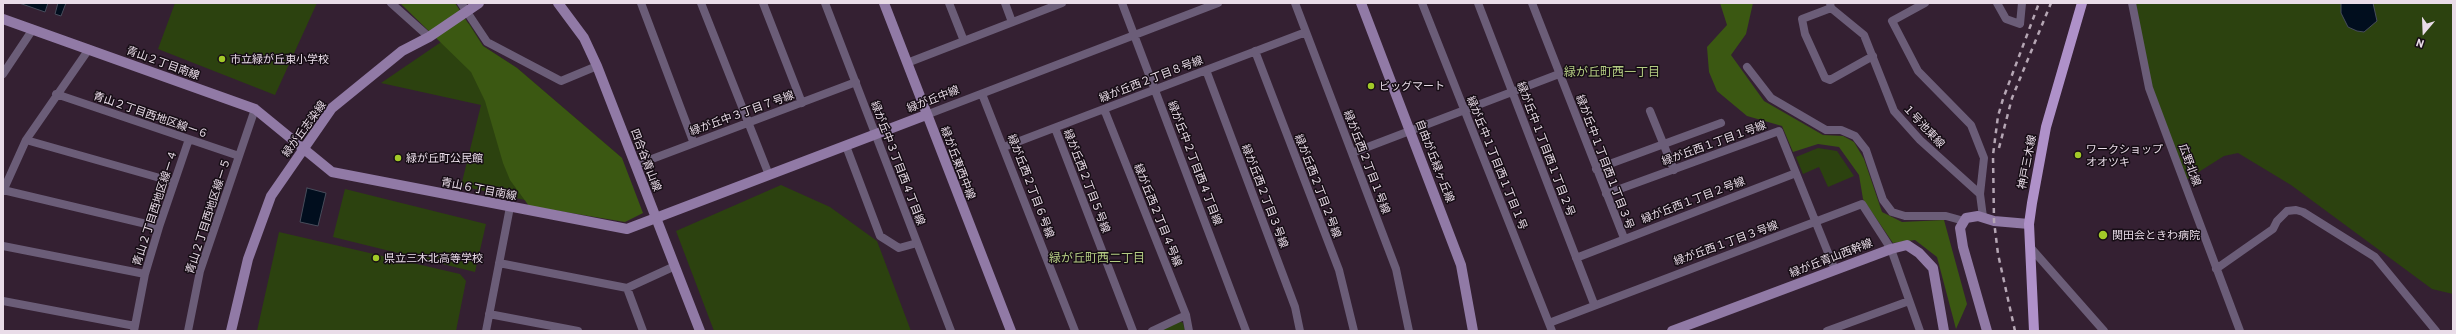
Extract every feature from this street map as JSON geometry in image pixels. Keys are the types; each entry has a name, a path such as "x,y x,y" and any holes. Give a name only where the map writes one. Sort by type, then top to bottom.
{"main road":[{"name":"神戸三木線","path":"2034,331 2029,224 2046,128 2082,3"}],"street":[{"path":"392,3 429,37"},
{"path":"461,3 487,42 561,81 597,66"},
{"name":"緑が丘志染線","path":"231,331 248,259 272,196 332,108 402,51 429,37 468,12 479,3"},
{"path":"641,3 694,141"},
{"path":"700,3 769,175"},
{"path":"763,3 802,103"},
{"name":"緑が丘中３丁目西４丁目線","path":"825,3 951,331"},
{"name":"緑が丘東西中線","path":"884,3 926,115 1011,331"},
{"path":"949,3 964,41"},
{"path":"1005,3 1012,22"},
{"path":"907,63 1062,3"},
{"name":"緑が丘中２丁目西４丁目線","path":"1122,3 1246,331"},
{"name":"緑が丘中線","path":"656,219 1218,3"},
{"name":"緑が丘西２丁目１号線","path":"1295,3 1396,269 1409,331"},
{"name":"自由が丘緑ヶ丘線","path":"1361,3 1461,265 1473,331"},
{"name":"緑が丘中１丁目西１丁目１号","path":"1422,3 1552,331"},
{"name":"緑が丘中１丁目西１丁目２号","path":"1478,3 1594,304"},
{"name":"緑が丘中１丁目西１丁目３号","path":"1532,3 1624,238"},
{"path":"1925,3 1892,21 1918,71 1971,125 1984,158 1980,194 1983,217"},
{"path":"1997,3 2006,19 2020,24 2022,3"},
{"name":"広野北線","path":"2132,3 2148,88 2240,331"},
{"name":"四合谷青山線","path":"564,5 584,38 597,66 700,331"},
{"path":"1830,6 1802,18 1805,34 1825,78 1830,80 1873,56"},
{"name":"１号池東線","path":"1830,6 1864,35 1894,111 1920,140 1980,194"},
{"name":"青山２丁目南線","path":"3,19 255,108 304,148"},
{"path":"3,74 34,30"},
{"name":"緑が丘西２丁目８号線","path":"1004,147 1306,32"},
{"path":"89,49 56,94 26,140 3,191 158,227"},
{"name":"緑が丘西２丁目２号線","path":"1255,51 1339,270 1354,331"},
{"path":"1747,67 1771,98 1826,130 1841,130 1855,136 1866,150 1883,200 1892,212 1905,216 1946,216 1964,221"},
{"name":"緑が丘西２丁目３号線","path":"1206,70 1295,307 1300,331"},
{"path":"1352,153 1559,74"},
{"name":"緑が丘中３丁目７号線","path":"636,165 694,141 748,123 856,82"},
{"name":"青山２丁目西地区線ー６","path":"56,94 239,156"},
{"name":"緑が丘西２丁目６号線","path":"982,94 1075,331"},
{"name":"青山２丁目西地区線ー５","path":"188,331 200,271 255,108"},
{"name":"緑が丘西２丁目４号線","path":"1104,109 1186,315 1189,331"},
{"path":"1650,110 1674,170"},
{"path":"1596,169 1721,123"},
{"name":"緑が丘西２丁目５号線","path":"1055,128 1133,331"},
{"name":"緑が丘西１丁目１号線","path":"1606,194 1779,132 1835,270"},
{"name":"青山２丁目西地区線ー４","path":"134,328 145,274 158,227 190,139"},
{"path":"26,140 174,182"},
{"path":"846,146 880,236 899,248 917,243"},
{"name":"青山６丁目南線","path":"304,148 332,172 627,229 656,219"},
{"name":"緑が丘西１丁目２号線","path":"1576,258 1624,238 1796,173"},
{"name":"緑が丘西１丁目３号線","path":"1549,323 1594,304 1862,204 1890,249"},
{"path":"486,331 510,207"},
{"path":"2216,269 2273,229 2277,221 2287,211 2296,210 2303,212 2375,257 2436,331"},
{"path":"1987,331 1963,247 1960,228 1966,218 1983,217 1994,221 2029,224"},
{"name":"緑が丘青山西幹線","path":"1672,331 1890,249 1907,245 1919,253 1933,268 1944,331"},
{"path":"3,246 145,274"},
{"path":"2030,247 2104,331"},
{"path":"1890,249 1920,331"},
{"path":"499,263 627,288 675,266"},
{"path":"627,288 643,331"},
{"path":"3,301 134,328"},
{"path":"1827,331 1909,301"},
{"path":"489,314 578,331"},
{"path":"1152,331 1186,315"}],"green space":[{"path":"175,3 317,3 275,95 158,49"},
{"path":"400,3 455,3 483,46 517,68 622,158 643,213 625,222 529,206 510,180 503,163 485,101 471,72"},
{"path":"1720,3 1753,3 1746,34 1731,55 1764,101 1823,135 1843,136 1854,142 1864,159 1882,212 1902,222 1944,220 1967,304 1956,329 1937,257 1915,240 1893,243 1863,199 1859,175 1839,147 1818,144 1793,152 1782,126 1747,116 1717,91 1709,72 1707,47 1727,25"},
{"path":"2136,3 2453,3 2453,294 2432,289 2291,185 2238,153 2224,156 2186,180 2150,84"},
{"path":"469,23 483,46 517,68 622,158 621,221 461,186 481,105 381,83"},
{"path":"1818,148 1837,151 1854,176 1828,187 1819,167 1803,174 1796,157"},
{"path":"781,185 830,207 877,241 911,331 714,331 676,231"},
{"path":"345,189 486,224 475,272 333,237"},
{"path":"279,232 460,274 466,281 456,331 257,331"},
{"path":"1179,321 1183,323 1185,331 1157,331"}],"water":[{"path":"19,3 48,3 45,12"},
{"path":"58,3 66,3 61,16 55,14"},
{"path":"2341,3 2373,3 2377,21 2364,32 2348,27 2341,13"},
{"path":"307,188 326,193 318,226 300,222"}],"railway":[{"path":"2015,331 1998,254 1994,221 1993,155 1998,116 2003,99 2039,3"},
{"path":"1999,148 2012,98 2051,3"}],"place":[{"name":"市立緑が丘東小学校","path":"222,59"},
{"name":"ビッグマート","path":"1371,86"},
{"name":"ワークショップ オオツキ","path":"2078,155"},
{"name":"緑が丘町公民館","path":"398,158"},
{"name":"関田会ときわ病院","path":"2103,235"},
{"name":"県立三木北高等学校","path":"376,258"}],"district":[{"name":"緑が丘町西一丁目","path":"1612,72"},
{"name":"緑が丘町西二丁目","path":"1097,258"}]}
